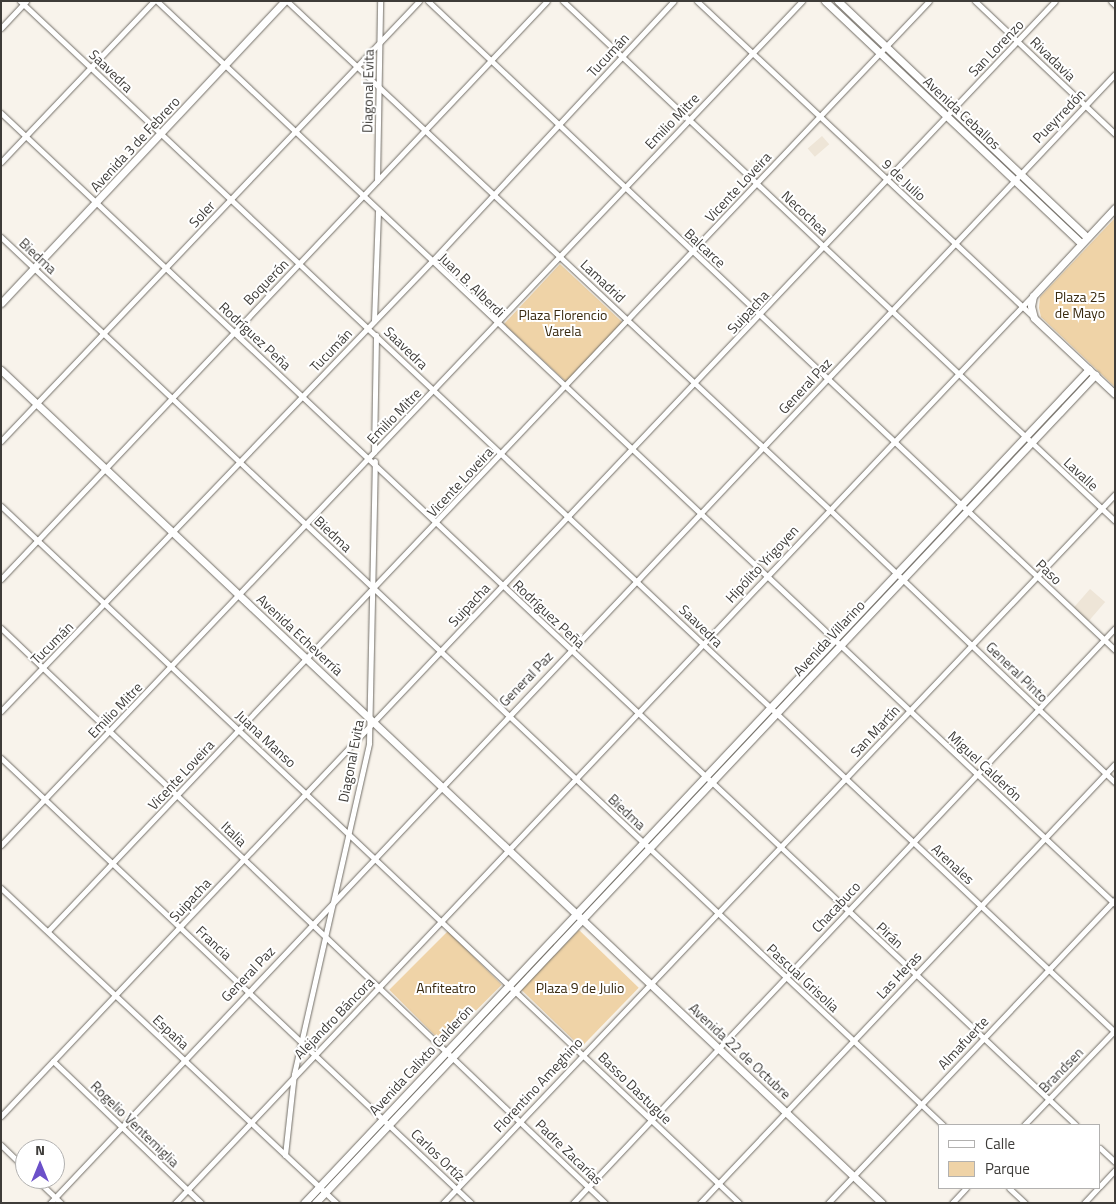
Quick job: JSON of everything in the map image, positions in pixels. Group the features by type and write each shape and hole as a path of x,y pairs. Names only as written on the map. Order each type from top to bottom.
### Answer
{"main road":[{"name":"Avenida 3 de Febrero","path":"1,303 286,1"},
{"name":"Avenida Ceballos","path":"825,1 1082,243"},
{"name":"Avenida Ceballos","path":"838,1 1087,237"},
{"name":"Hipólito Yrigoyen","path":"1032,296 1115,208"},
{"path":"1032,296 1034,318"},
{"name":"9 de Julio","path":"1034,318 1115,394"},
{"name":"Avenida Villarino","path":"579,916 836,642 896,572 1089,369"},
{"name":"Avenida Echeverría","path":"1,370 174,532 372,723 579,916"},
{"name":"Avenida Villarino","path":"836,642 903,578 1095,375"},
{"name":"Avenida 22 de Octubre","path":"579,916 882,1203"},
{"name":"Avenida Calixto Calderón","path":"304,1203 383,1118 449,1053 579,916"},
{"name":"Avenida Calixto Calderón","path":"315,1203 389,1124 449,1053"}],"street":[{"name":"Juan B. Alberdi","path":"156,1 432,261 496,324 836,642"},
{"path":"1,162 156,1"},
{"name":"Lamadrid","path":"286,1 358,65 903,578"},
{"name":"Diagonal Evita","path":"377,182 380,1"},
{"name":"Soler","path":"1,442 419,1"},
{"name":"Balcarce","path":"428,1 489,61 968,510"},
{"name":"Boquerón","path":"1,579 547,1"},
{"name":"Necochea","path":"563,1 1031,443"},
{"name":"Tucumán","path":"1,711 106,605 239,462 432,261 674,1"},
{"name":"9 de Julio","path":"698,1 885,180 1034,318"},
{"name":"Emilio Mitre","path":"1,845 172,667 559,255 802,1"},
{"name":"Vicente Loveira","path":"48,932 565,388 929,1"},
{"name":"Rivadavia","path":"975,1 1115,134"},
{"name":"San Lorenzo","path":"952,110 1056,1"},
{"path":"1111,1 1115,5"},
{"path":"1,28 23,2"},
{"name":"Saavedra","path":"23,2 772,710"},
{"name":"Pueyrredón","path":"1020,173 1115,74"},
{"name":"Suipacha","path":"1,1116 568,516 760,316 952,110"},
{"name":"Rodríguez Peña","path":"1,113 233,332 370,457 503,586 708,778"},
{"name":"General Paz","path":"50,1203 183,1059 828,379 1020,173"},
{"path":"374,321 378,210"},
{"name":"Biedma","path":"1,237 645,845"},
{"name":"Hipólito Yrigoyen","path":"509,850 1032,296"},
{"name":"Diagonal Evita","path":"285,1155 294,1074 372,723 376,335"},
{"name":"Lavalle","path":"1031,443 1115,521"},
{"name":"San Martín","path":"651,983 1115,494"},
{"name":"Juana Manso","path":"1,506 512,987"},
{"name":"Paso","path":"968,510 1115,650"},
{"name":"General Pinto","path":"903,578 1115,782"},
{"name":"Italia","path":"1,628 378,988 449,1053"},
{"name":"Chacabuco","path":"573,1203 1115,628"},
{"name":"Miguel Calderón","path":"836,642 1114,902"},
{"name":"Arenales","path":"772,710 1115,1031"},
{"name":"Francia","path":"1,758 317,1054 389,1124"},
{"name":"Las Heras","path":"700,1203 1115,764"},
{"name":"Pirán","path":"708,778 1075,1124"},
{"name":"Pascual Grisolia","path":"645,845 942,1124"},
{"name":"Alejandro Báncora","path":"175,1203 294,1074 317,1054 509,850"},
{"name":"España","path":"1,888 337,1203"},
{"name":"Almafuerte","path":"828,1203 1048,969 1114,902"},
{"name":"Florentino Ameghino","path":"443,1203 582,1052 651,983"},
{"name":"Basso Dastugue","path":"512,987 739,1203"},
{"name":"Brandsen","path":"1025,1124 1115,1031"},
{"name":"Padre Zacarías","path":"449,1053 605,1203"},
{"name":"Rogelio Ventemiglia","path":"54,1062 201,1203"},
{"name":"Carlos Ortíz","path":"389,1124 471,1203"},
{"path":"1,1145 15,1158"},
{"path":"1101,1149 1115,1162"},
{"path":"1101,1185 1115,1170"},
{"path":"46,1189 61,1203"},
{"path":"952,1203 965,1189"},
{"path":"1010,1189 1025,1203"},
{"path":"1084,1203 1097,1189"}],"shaded area":[{"path":"822,136 829,144 815,157 808,148"},
{"path":"1090,589 1105,602 1089,621 1074,608"}],"green space":[{"name":"Plaza 25 de Mayo","path":"1115,218 1115,387 1041,317 1039,308 1040,297"},
{"name":"Plaza Florencio Varela","path":"560,264 624,324 568,384 504,324"},
{"name":"Plaza 9 de Julio","path":"579,930 639,988 581,1047 521,990"},
{"name":"Anfiteatro","path":"448,931 502,985 443,1043 389,990"}]}
